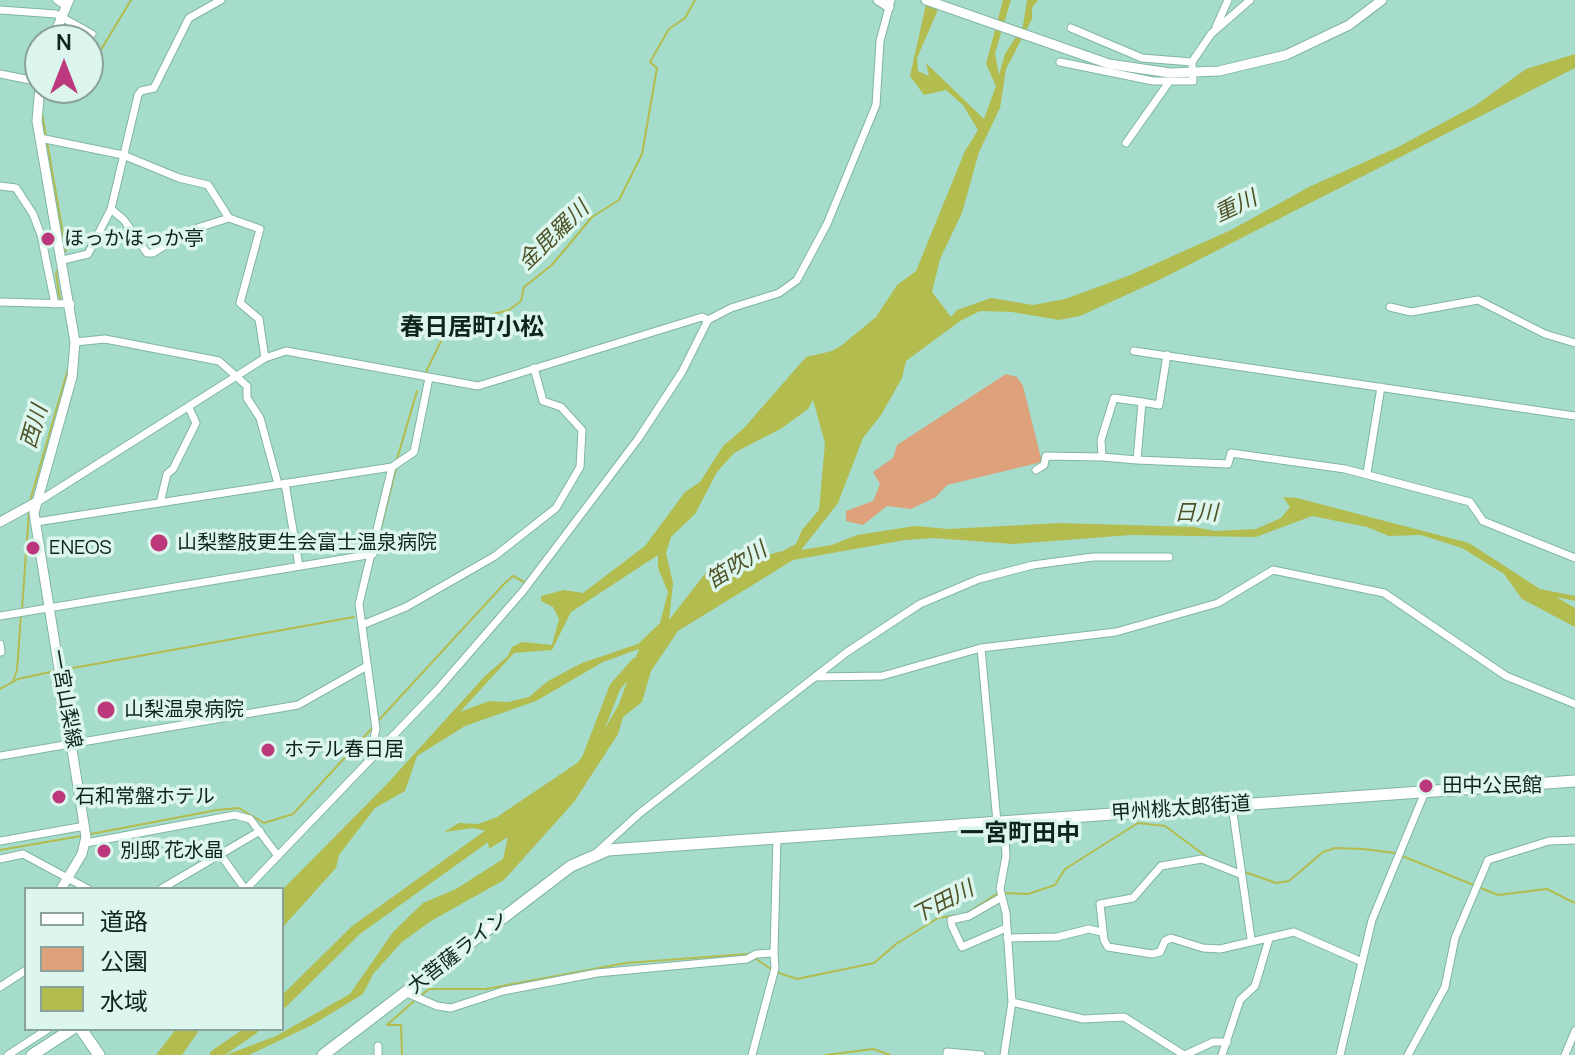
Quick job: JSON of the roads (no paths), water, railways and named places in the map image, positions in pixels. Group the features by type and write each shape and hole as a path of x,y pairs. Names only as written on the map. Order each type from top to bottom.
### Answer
{"highway":[{"name":"甲州桃太郎街道","path":"596,854 636,846 1575,781"},
{"name":"大菩薩ライン","path":"323,1055 410,994 571,866 596,854"},
{"path":"32,1055 79,1031 99,1055"}],"main road":[{"path":"878,0 890,4"},
{"path":"926,0 1109,64 1148,72 1257,64 1309,47 1349,25 1382,0"},
{"path":"57,24 64,2"},
{"name":"一宮山梨線","path":"38,104 75,342 72,377 31,506 73,743 85,834"},
{"path":"0,522 31,506"},
{"path":"62,887 85,834"}],"street":[{"path":"63,260 88,254 111,209 138,95 141,91 154,88 189,18 221,0"},
{"path":"1060,62 1169,82 1193,81 1193,68 1228,0"},
{"path":"1214,30 1250,0"},
{"path":"247,887 482,641 575,525 656,412 682,372 708,320 716,314 779,293 797,280 839,196 876,105 880,41 890,4"},
{"path":"0,10 60,16 74,24"},
{"path":"1071,28 1142,58 1193,68"},
{"path":"0,74 24,80"},
{"path":"1126,143 1169,82"},
{"path":"44,139 123,155 179,178 208,185 229,218"},
{"path":"0,186 16,188 33,214 41,235 55,304"},
{"path":"111,209 124,220 147,253 153,253 188,231 229,218 260,229 240,303 259,319 265,358"},
{"path":"1390,307 1411,312 1478,300 1545,334 1575,343"},
{"path":"0,302 71,304"},
{"path":"31,506 265,358 286,351 301,351 347,364 478,386 702,317 708,320"},
{"path":"75,342 105,339 207,357 239,377 260,418 281,483 299,566"},
{"path":"1134,351 1575,416"},
{"path":"1102,457 1101,440 1114,398 1159,405 1167,355"},
{"path":"362,625 406,607 495,556 556,508 580,467 582,430 561,407 543,401 534,368"},
{"path":"36,522 392,467 414,452 429,378"},
{"path":"1367,473 1381,387"},
{"path":"1137,460 1142,402"},
{"path":"160,503 167,474 173,469 196,423 189,408"},
{"path":"1036,470 1044,465 1046,456 1228,464 1231,453 1367,473 1470,502 1483,521 1575,558"},
{"path":"368,762 375,745 375,724 359,604 392,467"},
{"path":"0,616 373,554"},
{"path":"596,854 640,813 815,677 890,621 940,594 979,579 1060,561 1169,557"},
{"path":"815,677 882,676 981,648 1129,629 1200,610 1218,603 1266,572 1281,571 1384,593 1506,676 1575,704"},
{"path":"981,648 1006,856 1001,893 1012,1002 1004,1055"},
{"path":"0,756 298,705 367,666"},
{"path":"1340,1055 1360,961 1398,854 1425,792"},
{"path":"1232,806 1251,939"},
{"path":"0,858 4,852 0,843 22,845 235,815 250,819 278,856"},
{"path":"164,887 260,831"},
{"path":"752,1055 774,971 777,837"},
{"path":"1408,1055 1445,987 1455,938 1488,860 1549,841 1575,840"},
{"path":"0,858 22,845"},
{"path":"22,845 84,887"},
{"path":"220,854 244,887"},
{"path":"1240,870 1202,859 1161,866 1133,898 1100,904 1101,932 1108,947 1152,954 1160,952 1165,941 1171,938 1211,949 1294,932 1360,961"},
{"path":"1001,893 969,916 951,920 962,947 1006,928"},
{"path":"1007,938 1057,937 1089,929 1101,932"},
{"path":"1222,1055 1240,1000 1255,986 1269,939"},
{"path":"410,994 437,1006 451,1008 503,991 597,973 747,959 756,954 774,953"},
{"path":"2,984 24,971"},
{"path":"1012,1002 1083,1019 1124,1017 1185,1055 1213,1042 1227,1042"},
{"path":"8,1055 45,1031"},
{"path":"1565,1055 1575,1031"},
{"path":"947,1055 981,1055"}],"water":[{"path":"927,0 938,0 937,12 917,58 918,71 929,76 926,63 984,119 996,86 986,64 1003,0 1011,0 995,53 999,75 1005,54 1023,26 1027,0 1038,0 1032,8 1032,19 1006,69 1000,108 979,152 962,213 940,259 932,292 951,317 957,310 991,298 1033,305 1065,299 1128,276 1231,230 1309,187 1398,147 1476,105 1526,69 1575,54 1575,68 1159,280 1080,316 1059,320 1012,312 980,311 960,321 906,361 902,378 881,415 863,438 838,503 801,550 832,545 857,535 915,526 949,529 1059,523 1194,527 1215,531 1256,529 1281,518 1290,507 1283,497 1297,498 1469,543 1540,589 1575,596 1575,601 1556,597 1575,608 1575,627 1522,599 1504,574 1462,548 1421,535 1389,536 1367,527 1312,516 1256,537 1131,535 1013,544 934,538 905,540 793,560 678,631 651,671 642,702 623,717 618,734 574,802 504,880 431,921 402,942 373,974 363,994 312,1025 249,1055 226,1055 276,1036 350,994 393,932 423,903 456,889 503,859 508,837 489,849 486,831 473,828 444,832 459,823 478,824 497,817 577,763 603,732 619,704 639,649 603,662 536,701 465,726 417,756 405,791 375,808 339,855 336,868 284,926 284,888 386,785 485,676 508,656 512,647 522,642 552,645 559,619 553,607 541,601 541,596 564,590 583,593 645,546 685,492 700,482 723,446 744,428 806,357 832,351 842,345 876,317 897,285 916,271 965,151 978,130 963,105 946,90 924,95 910,76","holes":["813,400 825,443 819,510 802,530 796,544 759,557 741,555 708,570 669,620 673,583 666,553 671,537 695,514 717,472 734,453 782,428 808,409","658,555 658,568 668,592 660,623 638,644 582,663 548,681 529,697 508,702 489,701 460,712 514,653 552,650 571,612"]},
{"path":"174,1031 199,1031 182,1055 156,1055"}],"waterway":[{"name":"西川","path":"104,45 131,0"},
{"name":"金毘羅川","path":"426,372 440,343 455,324 509,310 521,301 524,287 552,265 592,217 619,200 642,154 657,68 650,62 669,29 685,18 695,0"},
{"name":"西川","path":"42,113 66,251"},
{"name":"西川","path":"59,267 56,274 60,300"},
{"name":"西川","path":"30,501 68,369"},
{"name":"金毘羅川","path":"397,459 417,391"},
{"name":"金毘羅川","path":"372,564 396,469"},
{"name":"西川","path":"22,609 29,511"},
{"path":"378,721 504,584 513,576 524,582"},
{"name":"西川","path":"13,681 17,670 21,615"},
{"name":"金毘羅川","path":"62,670 354,617"},
{"name":"笛吹川","path":"588,757 615,687 636,663"},
{"name":"金毘羅川","path":"0,689 18,679 55,671"},
{"path":"91,834 217,810 239,808 264,823 293,814 374,726"},
{"name":"下田川","path":"1004,893 1028,894 1055,885 1065,869 1138,823 1165,826 1207,857"},
{"name":"笛吹川","path":"284,1001 356,930 497,829"},
{"path":"0,850 81,836"},
{"name":"下田川","path":"1242,871 1276,883 1289,881 1323,852 1335,848 1363,849 1395,853 1498,895 1547,889 1575,903"},
{"name":"下田川","path":"1224,864 1236,869"},
{"name":"下田川","path":"967,913 998,893"},
{"name":"下田川","path":"776,972 797,979 874,963 896,944 938,918 957,915"},
{"name":"下田川","path":"419,997 429,989 486,989 626,963 747,954"},
{"name":"下田川","path":"756,959 771,969"},
{"name":"下田川","path":"402,1055 401,1025 387,1025 414,1001"},
{"name":"笛吹川","path":"215,1055 250,1031"},
{"path":"826,1055 873,1049 890,1055"}],"place":[{"name":"ほっかほっか亭","path":"48,239"},
{"name":"山梨整肢更生会富士温泉病院","path":"159,543"},
{"name":"ENEOS","path":"33,548"},
{"name":"山梨温泉病院","path":"106,710"},
{"name":"ホテル春日居","path":"268,750"},
{"name":"田中公民館","path":"1426,786"},
{"name":"石和常盤ホテル","path":"59,797"},
{"name":"別邸 花水晶","path":"104,851"}],"district":[{"name":"春日居町小松","path":"472,328"},
{"name":"一宮町田中","path":"1020,834"}],"water label":[{"name":"重川","path":"1236,207"},
{"name":"日川","path":"1196,514"}]}
